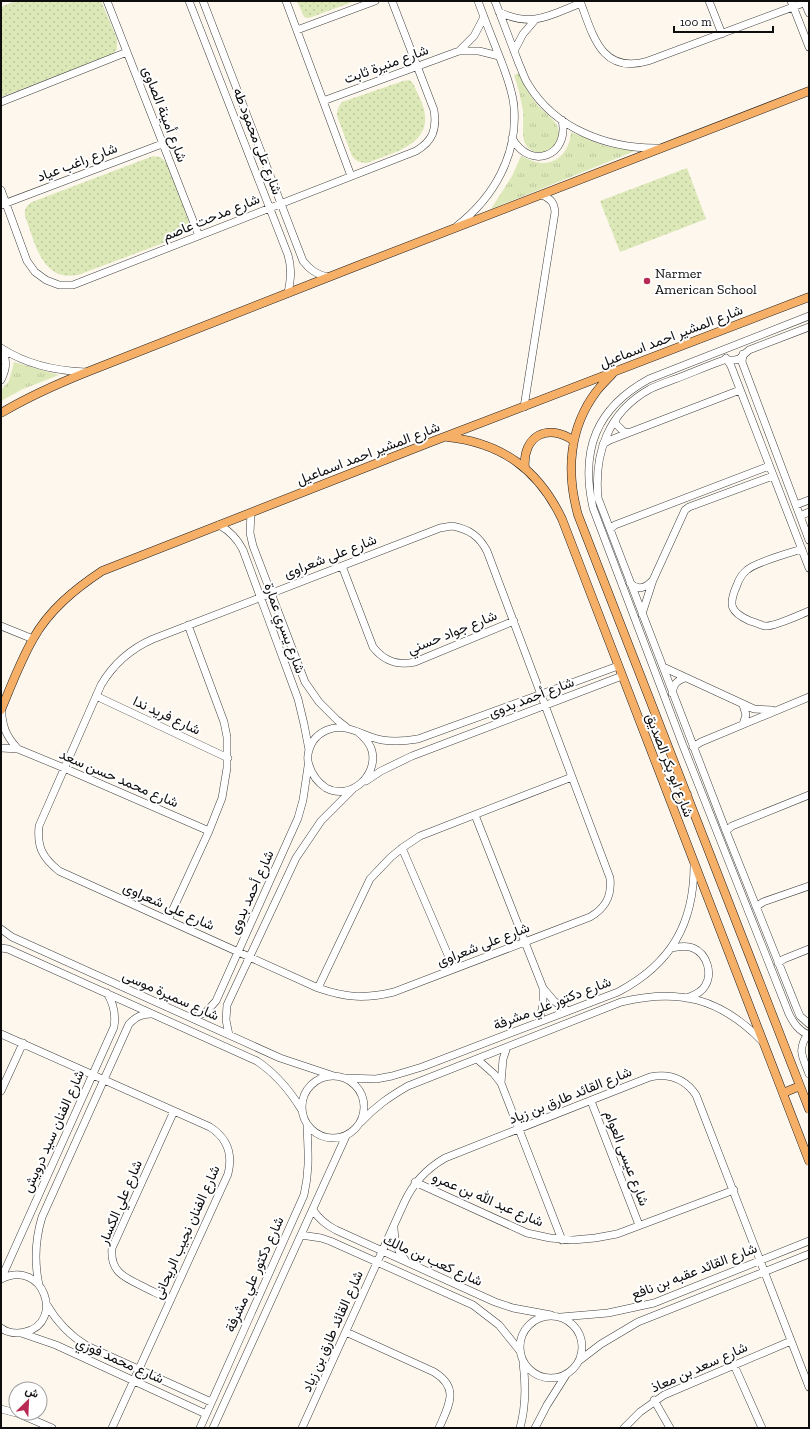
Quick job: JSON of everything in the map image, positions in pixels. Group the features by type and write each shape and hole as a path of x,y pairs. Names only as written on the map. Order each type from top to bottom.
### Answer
{"main road":[{"path":"1,413 21,401 86,372 453,228 809,91"},
{"name":"شارع المشير احمد اسماعيل","path":"1,709 33,639 58,606 70,594 102,571 446,436 809,298"},
{"name":"شارع ابو بكر الصديق","path":"614,372 596,392 589,404 583,415 574,441 571,459 573,497 578,515 809,1109"},
{"path":"525,468 524,457 534,438 544,433 555,432 565,434 574,441"},
{"name":"شارع ابو بكر الصديق","path":"446,436 463,438 480,443 496,449 511,458 525,468 547,491 555,505 562,519 809,1161"},
{"path":"670,800 687,794"},
{"path":"783,1093 800,1086"}],"street":[{"name":"شارع أمينة الصاوى","path":"107,1 199,236"},
{"name":"شارع على محمود طه","path":"189,1 291,264 291,278 288,293"},
{"name":"شارع على محمود طه","path":"203,1 303,261 316,274 328,277"},
{"path":"286,1 351,176"},
{"path":"296,30 375,1"},
{"name":"شارع مدحت عاصم","path":"1,190 3,204 27,261 35,272 46,280 59,285 72,285 86,281 416,151 430,139 434,130 434,110 392,1"},
{"path":"453,228 481,204 493,190 509,156 515,122 511,89 478,1"},
{"path":"495,1 527,82 536,96 562,120 594,138 612,143 630,147 666,147"},
{"path":"709,1 722,34"},
{"path":"500,12 517,19 535,20 581,2 596,44 606,55 620,62 630,64 640,64 722,34 793,4 806,2 809,13"},
{"path":"793,4 809,47"},
{"name":"شارع منيرة ثابت","path":"459,51 474,36 484,17"},
{"path":"514,51 523,34 535,20"},
{"name":"شارع منيرة ثابت","path":"323,101 459,51 479,51 499,56"},
{"path":"1,102 127,52"},
{"path":"512,138 517,147 524,153 533,156 542,156 551,153 558,147 562,139 564,129 562,120"},
{"name":"شارع راغب عياد","path":"3,204 162,144"},
{"path":"524,407 555,212 554,204 550,198 542,195"},
{"path":"809,316 649,379 635,386 613,406 604,418 597,432 588,460 589,490 593,508 682,743 788,1014 799,1029 808,1035 802,1043 801,1054 809,1074"},
{"path":"809,327 749,350 735,360 724,360 651,389 637,397 616,420 603,445 598,462 597,480 598,498 693,747 800,1016 809,1024"},
{"path":"739,344 743,349 742,362 809,540"},
{"path":"2,348 22,360 43,367 64,371 86,372"},
{"path":"1,380 6,370 6,359 2,348"},
{"path":"723,350 722,354 728,360 809,568"},
{"path":"603,445 610,440 740,390"},
{"path":"616,420 616,424 628,433"},
{"path":"755,428 765,424"},
{"path":"610,529 615,525 769,466"},
{"path":"642,614 653,580 685,510 689,507 773,476"},
{"path":"796,505 809,500"},
{"path":"800,516 809,512"},
{"name":"شارع يسري عمارة","path":"252,513 250,526 251,540 305,682 319,702 346,727"},
{"name":"شارع يسري عمارة","path":"219,525 231,532 240,543 298,699 309,750"},
{"name":"شارع على شعراوى","path":"452,526 463,528 473,533 482,541 610,878 611,888 609,897 602,909 590,917 394,992 376,996 350,996 337,994 318,988 59,871 48,863 41,852 38,839 39,826 96,696 107,673 125,655 142,643 342,566 440,528 452,526"},
{"path":"802,549 749,568 740,578 731,602 732,607 740,616 765,626 772,625 809,611"},
{"name":"شارع جواد حسني","path":"342,566 373,647 378,654 391,662 399,664 415,662 514,622"},
{"path":"630,583 635,587 642,588 649,585 653,580"},
{"path":"623,586 630,583"},
{"path":"168,920 209,831 222,798 228,758 222,715 188,625"},
{"path":"1,626 33,639"},
{"name":"شارع أحمد بدوى","path":"358,732 381,740 406,741 418,739 618,666"},
{"path":"663,667 754,709 765,711 777,710"},
{"name":"شارع أحمد بدوى","path":"362,783 381,771 412,756 622,676"},
{"path":"673,692 674,685 685,678"},
{"path":"664,695 673,692"},
{"name":"شارع فريد ندا","path":"96,696 228,758"},
{"path":"693,747 700,742 809,697"},
{"path":"743,724 746,715 744,705"},
{"name":"شارع محمد حسن سعد","path":"1,709 5,732 18,749"},
{"path":"334,727 346,727 358,732 366,740 372,750 373,762 369,774 362,783 352,789 340,791 328,789 318,783 311,773 308,762 309,750 314,739 323,731 334,727"},
{"path":"682,743 691,740"},
{"name":"شارع محمد حسن سعد","path":"1,748 18,749 209,831"},
{"name":"شارع أحمد بدوى","path":"192,1018 206,1012 212,1007 238,952 298,818 306,781 308,762"},
{"path":"318,988 370,879 402,848 420,836 572,776"},
{"name":"شارع أحمد بدوى","path":"229,1035 226,1020 227,1006 296,858 321,821 352,789"},
{"path":"726,831 732,826 809,795"},
{"path":"795,801 809,801"},
{"path":"475,815 544,988 554,1001 568,1012"},
{"path":"402,848 454,969"},
{"name":"شارع دكتور علي مشرفة","path":"345,1078 376,1079 422,1067 568,1012 634,984 648,974 660,962 680,933 692,900 694,865"},
{"path":"756,907 763,902 809,886"},
{"name":"شارع سميرة موسى","path":"1,929 12,937 280,1058 334,1076"},
{"path":"671,948 683,946 694,948 702,955 708,965 709,976 705,986 697,994 687,998"},
{"name":"شارع سميرة موسى","path":"1,948 8,949 257,1061 282,1082 301,1108"},
{"path":"778,963 809,949"},
{"path":"539,1022 544,988"},
{"name":"شارع الفنان سيد درويش","path":"1,1279 114,1027 115,1018 113,1005 106,993"},
{"name":"شارع دكتور علي مشرفة","path":"361,1122 372,1109 408,1086 621,1002 642,997 665,995 687,998 709,1004 729,1013 748,1026 764,1042"},
{"name":"شارع الفنان سيد درويش","path":"47,1304 45,1294 39,1284 35,1257 38,1230 42,1217 129,1024 135,1018 144,1014 153,1014"},
{"path":"520,1030 524,1040"},
{"name":"شارع الفنان نجيب الريحانى","path":"1,1034 174,1110 216,1131 226,1143 230,1158 228,1174 112,1428"},
{"path":"1,1091 23,1043"},
{"path":"501,1083 503,1059 506,1047"},
{"path":"477,1059 490,1070 501,1083 562,1240"},
{"name":"شارع القائد طارق بن زياد","path":"302,1428 409,1192 416,1182 429,1169 445,1158 650,1077 659,1075 672,1076 685,1082 696,1095 809,1387"},
{"path":"334,1076 345,1078 354,1084 364,1101 364,1112 361,1122 355,1130 346,1136 335,1139 324,1138 314,1133 307,1126 301,1108 302,1098 314,1081 324,1077 334,1076"},
{"name":"شارع عيسى العوام","path":"591,1101 638,1225"},
{"name":"شارع علي الكسار","path":"170,1300 126,1279 116,1269 111,1255 112,1248 174,1110"},
{"name":"شارع دكتور علي مشرفة","path":"200,1428 304,1195 308,1178 309,1161 307,1126"},
{"name":"شارع دكتور علي مشرفة","path":"213,1428 346,1136"},
{"name":"شارع عبد الله بن عمرو","path":"416,1182 527,1233 562,1240 584,1240 606,1236 734,1190"},
{"name":"شارع كعب بن مالك","path":"313,1210 327,1225 336,1230 495,1302 513,1308 551,1315"},
{"path":"394,1226 396,1243 400,1253 407,1262"},
{"name":"شارع كعب بن مالك","path":"301,1235 330,1241 473,1305 499,1325 520,1351"},
{"name":"شارع القائد عقبه بن نافع","path":"561,1317 608,1313 654,1303 809,1241"},
{"name":"شارع القائد عقبه بن نافع","path":"580,1360 601,1344 638,1322 809,1254"},
{"path":"1,1279 8,1276 21,1275 33,1279 39,1284"},
{"path":"21,1333 34,1328 39,1324 46,1312 47,1304"},
{"name":"شارع محمد فوزي","path":"47,1304 60,1324 77,1340 87,1346 212,1402"},
{"path":"520,1428 525,1397 520,1351 520,1340 524,1330 531,1322 540,1317 551,1315 561,1317 570,1322 578,1330 582,1339 583,1350 580,1360 574,1369 566,1375 557,1378 546,1378 532,1372 522,1361"},
{"name":"شارع محمد فوزي","path":"2,1330 13,1333 21,1333 56,1345 206,1414"},
{"path":"346,1332 443,1377 449,1386 451,1398 448,1409 439,1428"},
{"name":"شارع سعد بن معاذ","path":"624,1428 654,1400 674,1390 792,1341"},
{"path":"734,1365 762,1428"},
{"path":"535,1428 546,1405 566,1375"},
{"path":"654,1400 670,1428"},
{"path":"35,1421 52,1428"}],"green space":[{"path":"15,1 101,1 117,39 117,49 113,54 1,97 1,7"},
{"path":"297,1 355,1 309,18 304,17"},
{"path":"519,73 531,96 558,127 559,137 555,146 542,154 531,150 524,142 523,111 514,75"},
{"path":"409,80 413,83 422,103 425,115 425,126 421,134 414,141 396,152 367,163 360,162 352,156 337,116 338,109 342,102"},
{"path":"571,132 605,146 635,151 491,209 512,176 521,156 541,163 554,161 560,157 568,146"},
{"path":"153,156 160,157 168,164 189,222 187,231 182,236 78,275 66,276 56,272 48,266 41,258 36,248 25,216 27,206 32,202"},
{"path":"687,168 706,219 620,252 600,201"},
{"path":"14,362 59,375 23,389 1,401 1,390 9,381"}],"place":[{"name":"Narmer American School","path":"647,281"}]}
